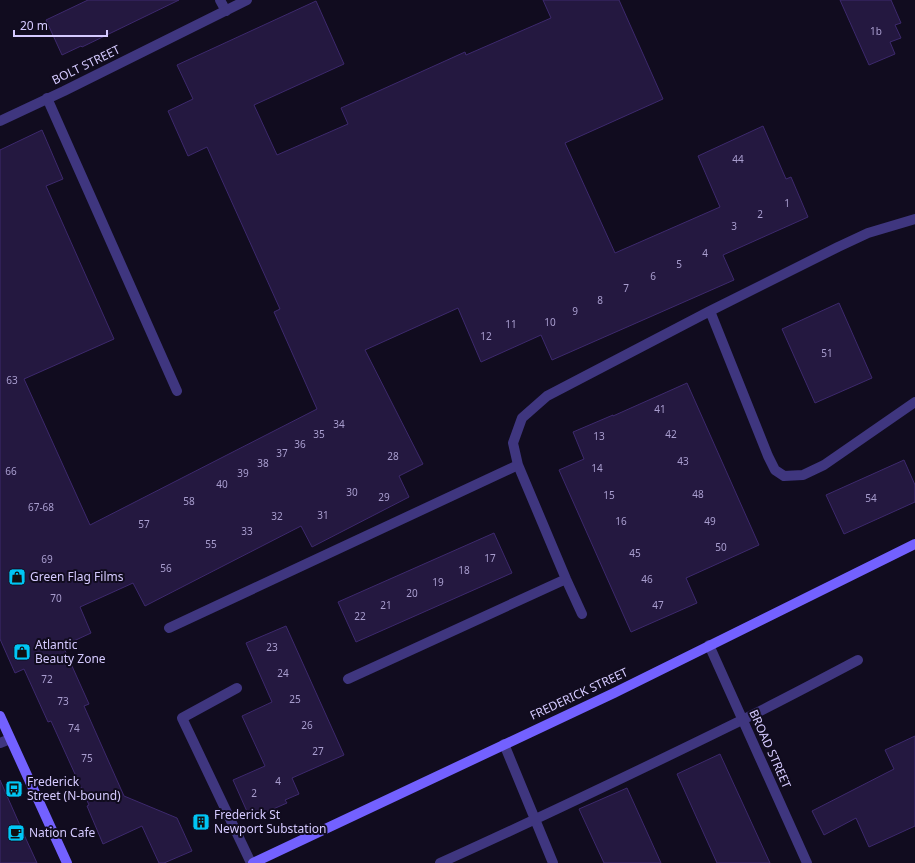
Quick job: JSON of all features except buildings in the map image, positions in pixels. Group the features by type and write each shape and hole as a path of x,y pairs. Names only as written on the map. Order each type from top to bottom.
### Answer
{"street":[{"path":"220,0 226,11"},
{"name":"BOLT STREET","path":"0,121 247,0"},
{"path":"48,98 177,391"},
{"path":"582,614 518,465 513,443 522,418 547,396 710,311 868,233 915,219"},
{"path":"710,311 768,456 775,470 784,476 803,475 824,465 915,402"},
{"path":"169,628 518,465"},
{"name":"FREDERICK STREET","path":"252,863 614,693 915,544"},
{"path":"348,679 566,579"},
{"name":"BROAD STREET","path":"709,645 807,863"},
{"path":"440,863 536,820 743,720 858,660"},
{"path":"237,688 182,718 252,863"},
{"path":"0,716 67,863"},
{"path":"0,743 10,739"},
{"path":"504,744 553,863"}],"place":[{"name":"Green Flag Films","path":"17,577"},
{"name":"Atlantic Beauty Zone","path":"22,652"},
{"name":"Frederick Street (N-bound)","path":"14,789"},
{"name":"Frederick St Newport Substation","path":"201,822"},
{"name":"Nation Cafe","path":"16,833"}]}
